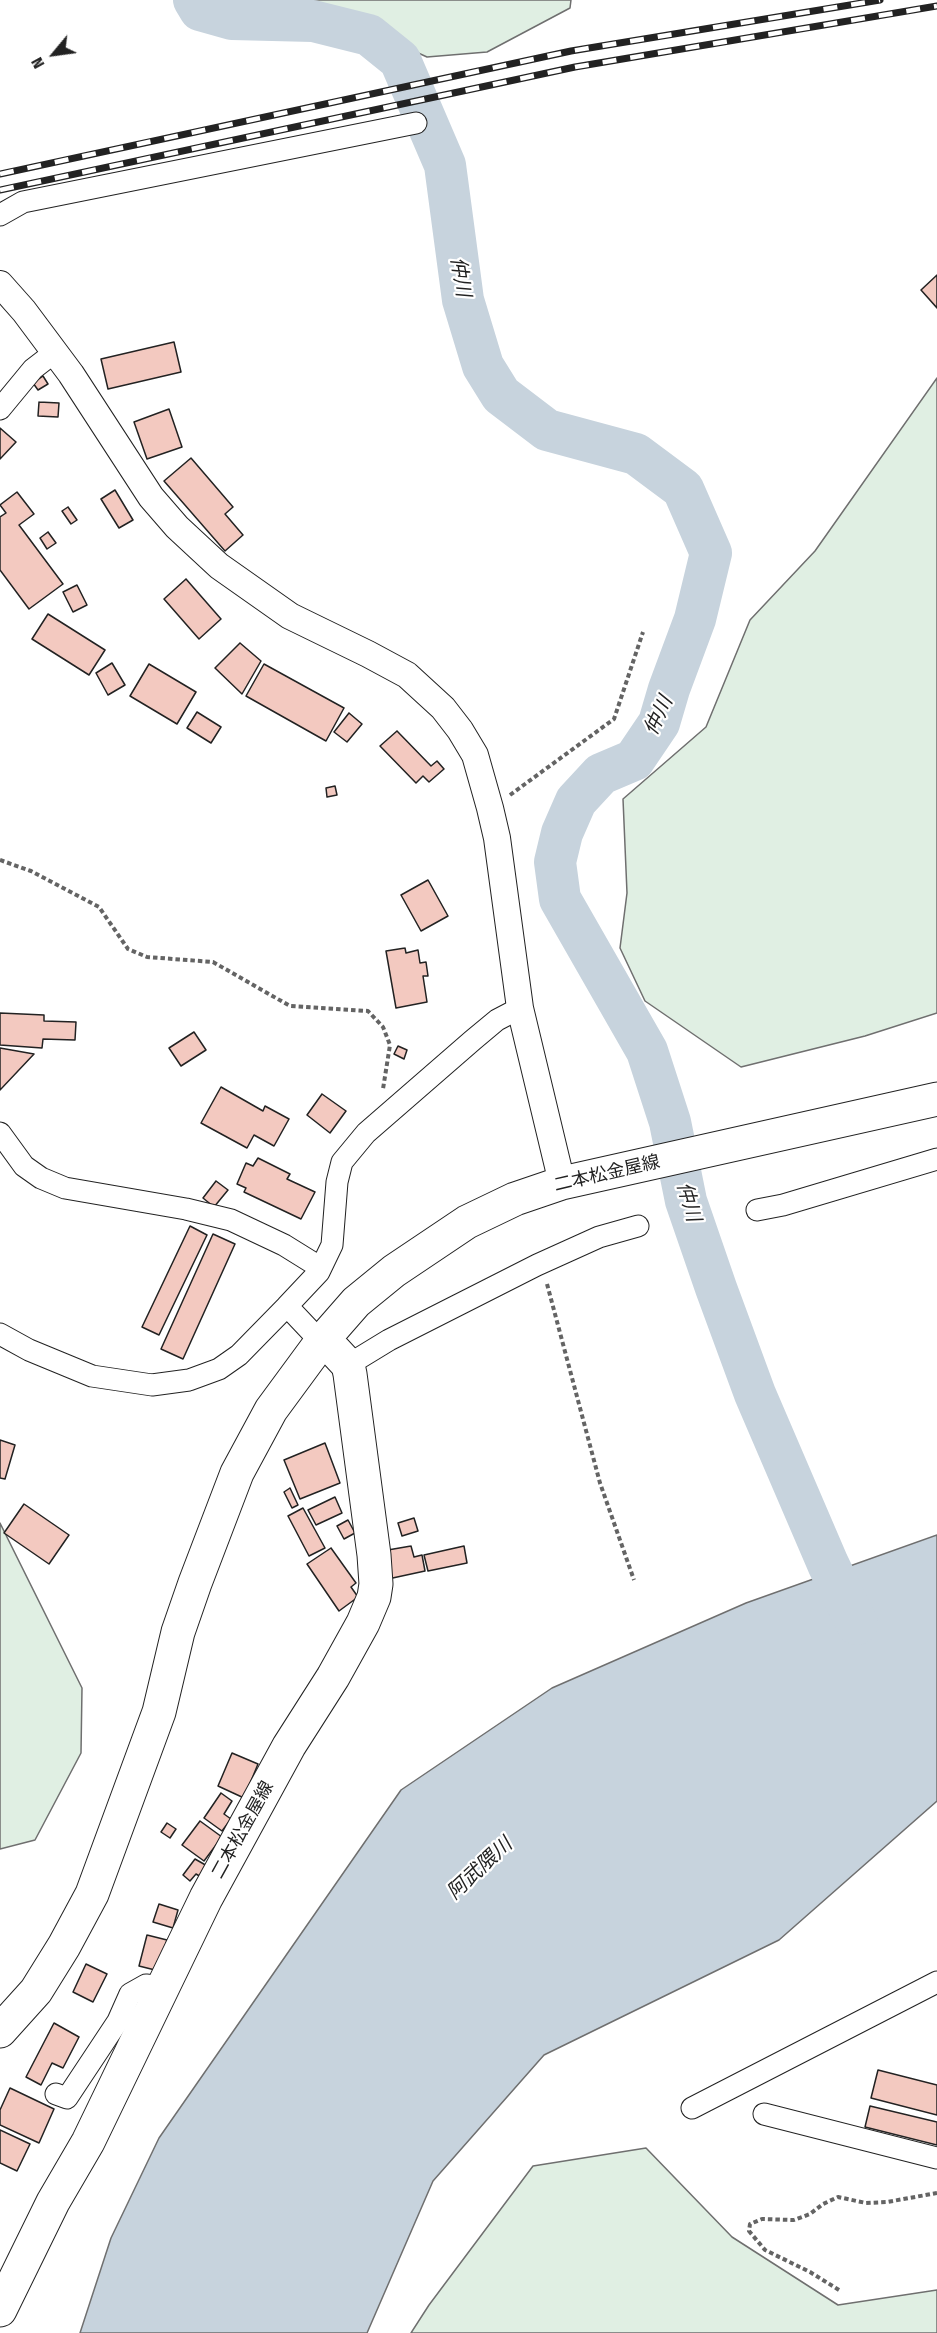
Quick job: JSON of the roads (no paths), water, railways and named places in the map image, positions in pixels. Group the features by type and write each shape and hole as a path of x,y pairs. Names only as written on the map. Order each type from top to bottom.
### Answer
{"main road":[{"name":"二本松金屋線","path":"0,2031 36,1991 92,1894 159,1712 178,1632 225,1501 262,1425 321,1342 356,1302 394,1271 467,1222 515,1199 562,1183 937,1099"},
{"path":"321,1342 335,1351 348,1365"},
{"name":"二本松金屋線","path":"0,2310 53,2202 88,2142 217,1878 289,1746 333,1677 363,1623 374,1597 376,1584 374,1555 348,1365"}],"street":[{"path":"0,215 23,202 416,123"},
{"path":"0,284 55,352 151,497 177,527 219,566 290,616 407,675 443,708 460,730 475,755 497,838 520,1008 562,1183"},
{"path":"0,409 33,369 55,352"},
{"path":"0,1334 29,1350 92,1376 152,1385 189,1380 219,1369 239,1355 321,1268 332,1245 337,1182 342,1162 366,1133 488,1028 520,1008"},
{"path":"0,1133 24,1166 41,1178 65,1188 186,1209 231,1220 284,1245 321,1268"},
{"path":"757,1210 783,1205 937,1159"},
{"path":"348,1365 389,1340 537,1265 599,1238 638,1226"},
{"path":"287,1306 321,1342"},
{"path":"692,2108 937,1982"},
{"path":"56,2094 67,2098 118,2021 130,1994 146,1985 162,1987"},
{"path":"764,2114 937,2158"}],"water":[{"name":"阿武隈川","path":"937,1535 937,1801 779,1940 544,2055 433,2181 367,2333 80,2333 111,2238 159,2138 401,1790 552,1688 746,1603"}],"waterway":[{"name":"仲川","path":"194,0 200,10 232,19 313,21 369,35 400,60 445,165 463,300 483,366 501,395 547,430 636,454 683,489 711,553 695,619 659,723 634,760 601,774 576,801 562,833 555,862 560,899 647,1051 670,1122 686,1201 716,1288 755,1394 828,1564 857,1624"}],"railway":[{"path":"0,174 571,51 880,0"},
{"path":"0,190 575,67 937,6"}]}
